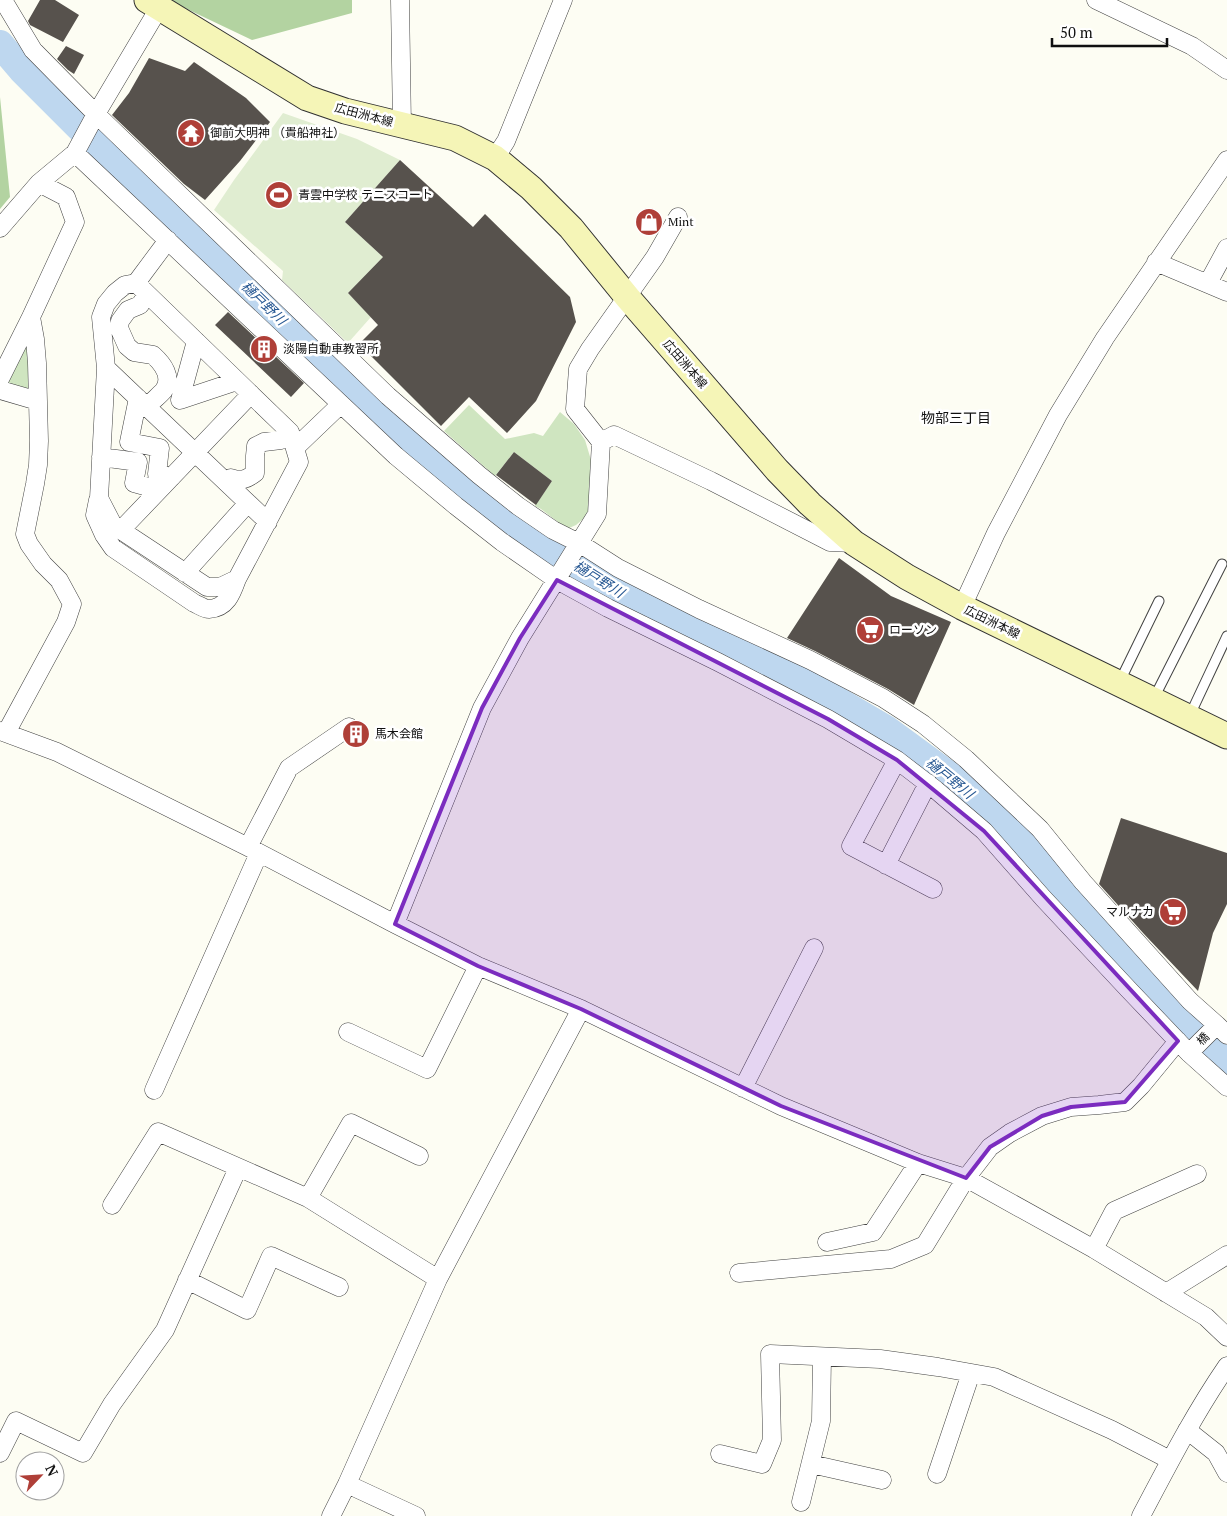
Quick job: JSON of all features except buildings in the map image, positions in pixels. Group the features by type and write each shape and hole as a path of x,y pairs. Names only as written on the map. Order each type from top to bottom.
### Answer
{"main road":[{"name":"広田洲本線","path":"153,4 307,98 345,111 455,138 495,158 531,188 571,228 628,298 777,470 810,504 854,543 907,577 962,607 1227,736"}],"street":[{"path":"3,0 33,50 96,114 388,396 479,475 518,506 553,530 579,543 618,568 659,590 810,660 883,698 923,724 966,758 1040,829 1082,882 1190,1002 1222,1030"},
{"path":"400,0 402,125"},
{"path":"495,158 506,141 563,0"},
{"path":"1096,0 1192,46 1227,70"},
{"path":"0,228 39,183 75,153 153,4"},
{"path":"75,153 396,456 439,493 502,542 557,580 608,608 828,719 897,760 928,784 984,831 1042,898 1183,1047 1227,1087"},
{"path":"962,607 996,532 1058,415 1105,338 1156,262 1225,167"},
{"path":"0,379 75,222 66,197 39,183"},
{"path":"395,924 482,708 520,638 597,514 601,442 575,409 578,369 655,257 678,217"},
{"path":"168,240 142,288 140,305 128,310 120,321 118,328 127,346 134,352 154,355 166,369 168,379 164,390 142,402 129,442 160,448 157,474 172,477"},
{"path":"1208,283 1227,248"},
{"path":"1156,262 1227,292"},
{"path":"125,285 142,288 251,394 293,440 299,462 237,579 231,597 219,606 208,609 194,603 113,548 104,535 95,515 99,495 106,368 101,317 106,304 125,285"},
{"path":"31,317 35,339 38,401 38,465 25,534 28,544 59,580 72,604 66,622 3,732 57,752 254,850 478,966 581,1008 780,1106 918,1163 966,1178 1094,1249 1206,1317 1227,1337"},
{"path":"196,341 180,400 238,381"},
{"path":"106,368 268,522"},
{"path":"0,390 38,401"},
{"path":"121,530 251,394"},
{"path":"226,482 231,478 239,481 247,479 255,473 256,446 264,442 293,440 342,404"},
{"path":"601,442 614,435 711,480 830,542 854,543"},
{"path":"101,457 138,462 134,483 159,490"},
{"path":"99,495 113,525 206,587 220,587 237,579"},
{"path":"185,573 248,503"},
{"path":"154,1090 289,768 349,727"},
{"path":"897,760 851,846 933,889"},
{"path":"886,865 928,784"},
{"path":"743,1088 814,948"},
{"path":"348,1032 427,1069 478,966"},
{"path":"331,1516 348,1484 438,1279 581,1008"},
{"name":"橋","path":"739,1273 890,1258 925,1245 966,1178 990,1147 1010,1133 1042,1116 1071,1107 1125,1102 1183,1047 1222,1030"},
{"path":"308,1198 351,1123 419,1156"},
{"path":"112,1205 158,1132 308,1198 438,1279"},
{"path":"827,1242 873,1232 918,1163"},
{"path":"0,1453 16,1421 83,1453 112,1404 164,1330 238,1168"},
{"path":"1094,1249 1114,1211 1197,1174"},
{"path":"1166,1294 1227,1255"},
{"path":"187,1280 247,1310 271,1256 339,1287"},
{"path":"720,1454 762,1464 772,1440 770,1354 880,1359 994,1377 1112,1430 1170,1460"},
{"path":"802,1502 821,1421 822,1356"},
{"path":"1141,1516 1207,1395 1227,1366"},
{"path":"937,1474 971,1373"},
{"path":"1187,1430 1216,1453 1227,1472"},
{"path":"811,1464 882,1480"},
{"path":"348,1484 416,1516"}],"lane":[{"path":"1153,700 1222,564"},
{"path":"1119,683 1159,601"},
{"path":"1189,717 1227,636"}],"highlighted area":[{"path":"557,580 828,719 897,760 984,831 1178,1041 1125,1102 1071,1107 1042,1116 990,1147 966,1178 781,1106 581,1009 478,966 395,924 482,708 520,638"}],"green space":[{"path":"168,0 352,0 352,13 252,40"},
{"path":"0,97 10,197 0,209"},
{"path":"283,113 357,139 400,160 345,222 383,257 348,293 371,317 348,343 282,280 283,271 214,210"},
{"path":"29,333 30,393 3,385"},
{"path":"469,405 505,439 534,433 543,436 560,412 574,424 585,440 591,460 588,515 576,525 567,529 535,506 552,481 514,452 495,476 444,431"}],"waterway":[{"name":"樋戸野川","path":"0,44 22,70 88,136 204,247 347,383 465,488 596,580 658,614 794,675 886,729 953,778 1014,831 1152,991 1227,1065"}],"place":[{"name":"御前大明神 （貴船神社）","path":"191,133"},
{"name":"青雲中学校 テニスコート","path":"279,195"},
{"name":"Mint","path":"649,222"},
{"name":"淡陽自動車教習所","path":"264,349"},
{"name":"ローソン","path":"870,630"},
{"name":"馬木会館","path":"356,734"},
{"name":"マルナカ","path":"1173,912"}],"district":[{"name":"物部三丁目","path":"956,418"}]}
